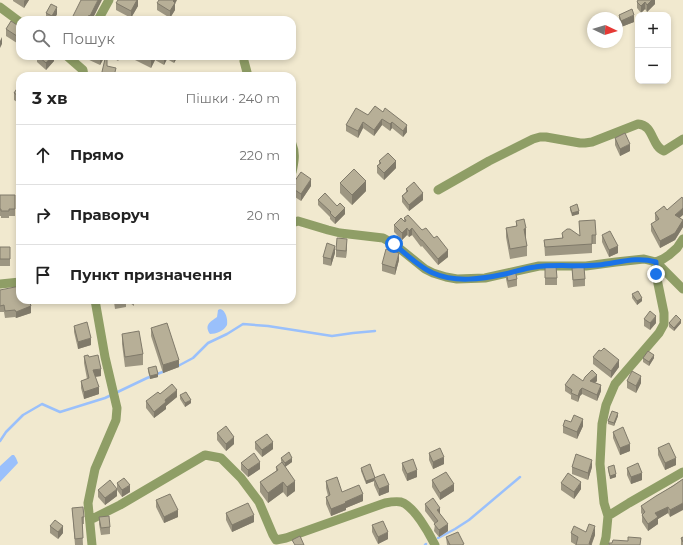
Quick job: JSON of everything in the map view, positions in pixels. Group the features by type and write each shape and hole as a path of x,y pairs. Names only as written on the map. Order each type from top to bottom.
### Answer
{"street":[{"path":"100,16 109,0"},
{"path":"0,7 16,19"},
{"path":"78,60 83,72"},
{"path":"244,61 247,72"},
{"path":"438,190 489,161 540,137 586,143 638,124 643,124 647,127 660,150 664,151 683,139"},
{"path":"296,222 328,230 384,238 429,271 457,279 485,278 539,266 586,266 644,259 656,262 683,289"},
{"path":"656,262 663,259 677,248 683,238"},
{"path":"604,545 608,516 604,503 600,464 602,424 606,405 615,384 664,324 664,313 656,274 656,262"},
{"path":"0,284 16,282"},
{"path":"92,545 88,503 95,469 116,420 117,408 105,357 96,304"},
{"path":"90,520 120,505 205,455 221,458 241,478 259,502 276,540 286,538 385,503 395,501 401,502 409,507 418,517 435,545"},
{"path":"608,516 683,472"}],"water":[{"path":"220,309 225,313 227,325 220,332 210,334 208,331 208,326 210,322 217,317 218,310"},
{"path":"12,455 14,455 18,463 0,482 0,466"}],"building":[{"path":"81,0 98,0 90,16 73,16"},
{"path":"118,0 137,0 131,11 116,3"},
{"path":"159,0 174,0 173,1 175,3 170,11 157,3"},
{"path":"638,0 652,0 647,5 645,2 641,6 637,2"},
{"path":"51,4 57,7 52,16 46,13"},
{"path":"632,9 634,15 623,20 623,13"},
{"path":"11,21 16,24 16,35 6,29"},
{"path":"105,60 107,60 107,66 116,68 115,72 102,72"},
{"path":"375,106 383,112 385,108 407,125 403,131 392,122 390,124 382,119 374,130 363,122 358,131 346,125 356,108 368,115"},
{"path":"625,133 630,144 620,149 615,138"},
{"path":"388,153 396,161 384,173 377,166 381,163 379,161"},
{"path":"354,169 366,181 352,195 340,183"},
{"path":"301,172 311,179 301,194 296,191 296,179"},
{"path":"414,182 423,193 409,205 402,196 408,191 406,189"},
{"path":"325,193 337,206 340,203 345,208 335,218 330,213 331,212 318,200"},
{"path":"0,195 15,195 15,209 1,211"},
{"path":"682,197 683,208 675,215 683,220 675,233 660,241 651,224 659,219 655,213 664,206 667,210"},
{"path":"577,204 579,211 572,213 570,207"},
{"path":"408,215 422,230 426,228 434,238 437,236 448,250 438,259 412,228 409,231 407,228 402,233 394,225 401,218 405,222 406,220 404,218"},
{"path":"524,219 527,246 510,249 506,228 517,226 516,221"},
{"path":"595,220 596,235 592,235 592,244 545,247 544,240 563,238 562,233 567,229 570,229 580,236 579,221"},
{"path":"610,231 618,246 609,250 602,235"},
{"path":"337,238 347,239 346,251 336,250"},
{"path":"327,243 335,246 331,259 323,257"},
{"path":"0,247 10,247 10,259 0,259"},
{"path":"386,249 399,253 395,268 382,264"},
{"path":"545,266 556,266 557,278 545,278"},
{"path":"584,267 585,279 573,280 572,268"},
{"path":"515,270 517,279 508,281 506,272"},
{"path":"16,287 16,304 30,304 31,306 16,312 15,310 5,311 4,305 0,306 0,290"},
{"path":"638,291 642,298 637,301 632,294"},
{"path":"650,311 656,316 650,323 644,319"},
{"path":"676,315 681,320 674,328 669,323"},
{"path":"87,322 91,338 78,342 74,326"},
{"path":"167,323 179,360 163,365 151,328"},
{"path":"139,331 143,354 125,357 122,334"},
{"path":"604,348 619,360 611,371 593,357 599,350 601,351"},
{"path":"648,351 654,355 649,362 643,358"},
{"path":"88,355 89,357 98,355 101,369 93,370 99,387 84,392 81,381 89,378 84,356"},
{"path":"156,366 158,374 150,376 148,368"},
{"path":"592,370 597,375 590,381 601,385 597,395 582,388 578,396 571,393 572,390 565,385 573,374 583,381"},
{"path":"632,371 641,376 636,386 627,381"},
{"path":"172,384 177,390 154,412 146,401 158,392 160,394"},
{"path":"186,392 191,400 185,403 180,395"},
{"path":"612,411 618,413 614,423 608,421"},
{"path":"574,415 583,419 577,432 563,426 565,420 571,422"},
{"path":"226,426 234,437 226,444 217,433"},
{"path":"623,427 630,444 620,448 613,432"},
{"path":"267,434 273,442 262,450 255,442"},
{"path":"669,443 676,458 665,463 658,448"},
{"path":"440,448 444,457 433,462 429,453"},
{"path":"289,452 292,458 285,463 281,458"},
{"path":"254,453 260,462 248,470 241,463"},
{"path":"576,454 592,460 588,473 572,467"},
{"path":"413,459 417,470 407,474 402,463"},
{"path":"282,462 295,481 287,487 283,482 268,493 260,482 278,470 276,467"},
{"path":"638,463 642,473 631,477 627,468"},
{"path":"370,464 375,478 366,481 361,468"},
{"path":"614,465 616,474 610,476 608,467"},
{"path":"446,472 454,484 440,493 432,480"},
{"path":"568,473 581,482 574,492 561,483"},
{"path":"384,474 389,485 379,489 374,478"},
{"path":"337,477 342,492 359,485 363,494 331,509 326,497 330,495 326,481"},
{"path":"124,478 130,485 122,490 117,483"},
{"path":"683,479 683,503 670,510 668,507 655,513 658,517 648,524 642,515 645,512 641,506"},
{"path":"110,480 117,489 105,498 98,490"},
{"path":"170,494 178,510 164,517 156,500"},
{"path":"433,498 440,508 437,510 448,524 439,530 434,524 438,521 425,504"},
{"path":"248,503 254,515 232,525 226,513"},
{"path":"83,507 83,538 75,539 72,508"},
{"path":"109,516 110,527 101,528 99,517"},
{"path":"55,520 63,526 58,532 50,526"},
{"path":"383,521 388,532 378,537 372,525"},
{"path":"589,524 595,526 589,544 592,545 576,545 578,537 571,533 574,526 586,532"},
{"path":"458,532 464,544 450,545 446,537"},
{"path":"300,536 304,545 295,545 292,540"},
{"path":"628,537 641,538 640,545 609,545 609,543 612,543 613,540 628,541"}],"waterway":[{"path":"178,366 193,358 208,343 243,324 268,326 332,336 375,331"},
{"path":"0,441 6,432 23,415 42,404 60,412 105,398 165,371"},
{"path":"438,538 469,520 520,477"}],"route":[{"path":"394,244 425,269 433,273 457,279 485,278 539,266 586,266 644,259 656,262 656,274"}]}
